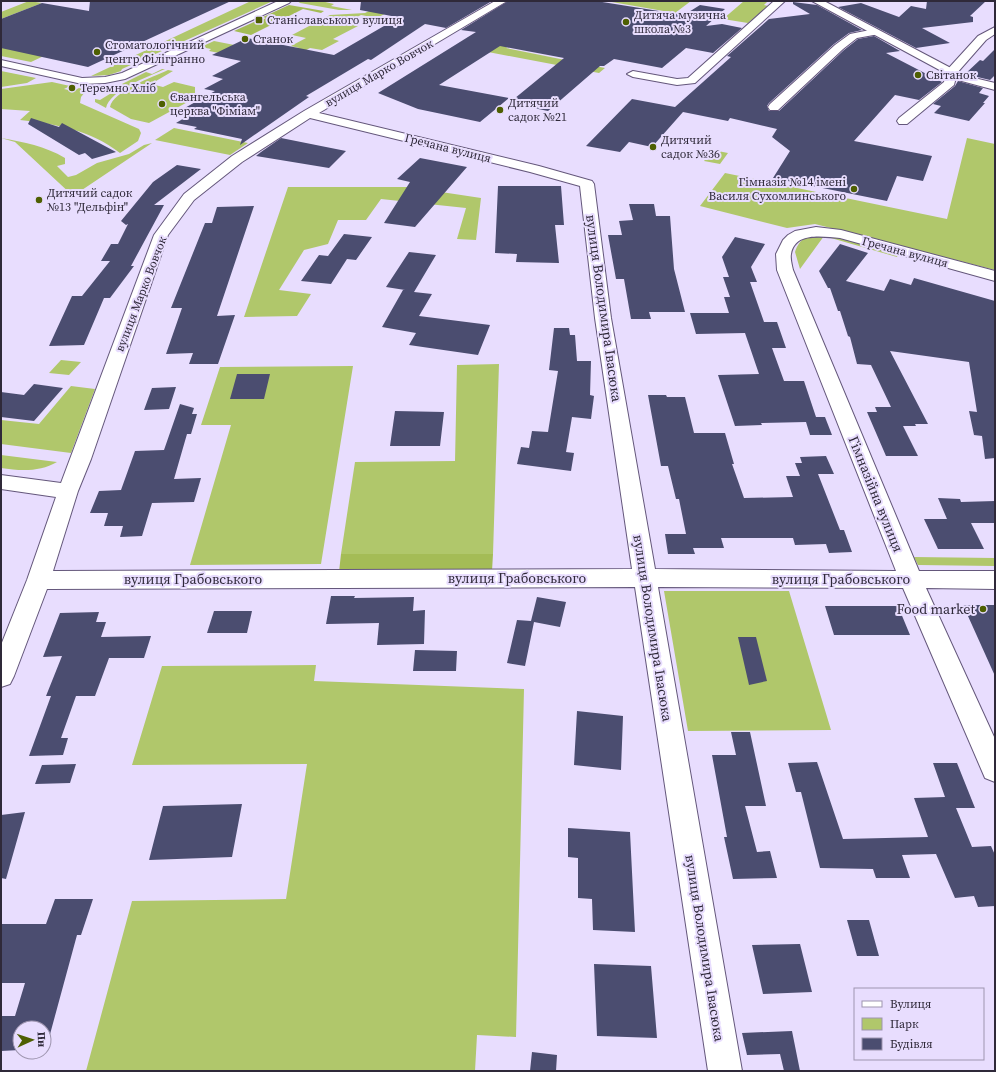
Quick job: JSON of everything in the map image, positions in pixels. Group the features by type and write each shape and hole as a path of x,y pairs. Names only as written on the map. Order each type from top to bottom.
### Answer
{"street":[{"path":"1,64 82,81 114,79 125,76 286,1"},
{"name":"вулиця Марко Вовчок","path":"1,676 39,580 68,491 81,459 161,235 189,197 237,159 308,114 502,1"},
{"path":"633,74 677,82 691,81 780,1"},
{"path":"817,1 951,72 968,80 995,87"},
{"path":"903,121 950,83 951,72 982,38 995,30"},
{"path":"774,107 839,47 854,36 875,32"},
{"name":"Гречана вулиця","path":"308,114 534,169 588,184"},
{"name":"вулиця Володимира Івасюка","path":"588,184 603,318 725,1071"},
{"name":"Гречана вулиця","path":"815,231 841,234 995,276"},
{"name":"Гімназійна вулиця","path":"815,231 800,234 790,240 783,252 785,270 911,580 995,770"},
{"path":"1,482 68,491"},
{"name":"вулиця Грабовського","path":"39,580 645,578 995,580"}],"green space":[{"path":"29,1 42,3 1,19 1,12"},
{"path":"251,1 273,1 122,69 121,71 109,75 91,76"},
{"path":"297,1 321,1 334,4 331,6 352,10 339,10 300,3"},
{"path":"606,1 691,1 675,13"},
{"path":"744,1 768,1 764,5 768,6 748,23 723,19"},
{"path":"383,4 398,7 377,18 361,15 345,23 358,26 333,39 339,41 322,50 310,48 278,65 209,51 211,49 201,47 214,41 285,55 299,48 291,46 306,38 292,35 330,15 365,13"},
{"path":"289,5 324,11 321,13 303,9 251,35 234,31 254,22 258,22 266,18 263,17"},
{"path":"549,15 506,48 605,68 599,73 488,52"},
{"path":"1,45 48,54 31,62 1,56"},
{"path":"165,69 122,90 109,101 106,108 95,102 95,99 100,100 113,92 108,91 146,72 152,74"},
{"path":"168,70 173,71 151,84 163,87 174,82 195,87 195,98 149,123 131,119 110,107 118,95 134,85"},
{"path":"1,71 36,78 27,83 1,87"},
{"path":"52,82 70,86 64,89 73,91 79,88 84,89 85,92 81,97 80,103 139,129 141,133 138,141 120,153 97,139 72,129 20,120 30,111 1,109 1,89"},
{"path":"174,128 248,143 230,155 155,140"},
{"path":"1,138 42,147 65,158 65,164 57,166 68,177 76,175 97,163 129,154 144,145 152,143 73,196 15,142"},
{"path":"967,138 995,144 995,270 815,224 787,228 700,206 725,173 947,219"},
{"path":"713,150 728,153 720,164 704,161"},
{"path":"288,187 408,187 481,198 476,240 457,239 466,208 381,199 366,220 338,220 328,244 304,250 279,290 311,294 297,316 244,317"},
{"path":"820,235 840,237 898,255 897,257 824,236 800,269 795,252 799,244 804,239"},
{"path":"61,360 81,362 69,375 49,373"},
{"path":"499,364 493,554 341,554 355,462 455,461 457,365"},
{"path":"353,366 321,564 190,565 231,425 201,425 220,367"},
{"path":"71,386 95,389 71,453 1,444 1,420 39,424"},
{"path":"1,455 57,462 44,468 30,470 8,469 1,468"},
{"path":"341,554 493,554 492,571 339,572"},
{"path":"914,557 995,558 995,566 918,565"},
{"path":"664,591 789,591 831,730 688,731"},
{"path":"316,665 314,681 524,689 516,1037 477,1035 475,1071 86,1071 132,901 286,899 307,764 132,765 162,666"}],"building":[{"path":"90,1 231,1 88,67 1,48 1,19 42,3 89,11"},
{"path":"361,1 492,1 446,28 425,24 371,60 368,59 306,96 309,97 240,145 242,139 194,129 197,127 176,123 186,117 174,114 215,91 204,89 223,79 212,76 241,61 212,55 247,38 334,55 384,26 402,18 360,10"},
{"path":"508,1 596,1 684,15 700,5 725,9 706,26 722,24 742,28 713,53 686,48 662,68 614,59 604,66 600,66 548,111 509,103 564,58 500,46 439,85 509,98 480,122 418,109 378,93 476,32 461,30"},
{"path":"927,1 986,1 970,16 973,17 973,22 922,28 950,43 916,48 838,7 861,3 899,17 911,6 926,9"},
{"path":"793,2 817,5 862,30 849,33 834,44 769,103 767,106 769,111 779,111 844,50 858,39 874,36 900,51 886,53 942,82 919,100 895,95 854,141 932,156 923,181 897,176 887,201 773,178 790,151 772,137 777,129 730,118 728,121 683,112 652,147 629,142 620,152 586,146 632,99 675,107 731,57 727,56 769,19 810,14 793,4"},
{"path":"995,49 995,75 990,80 965,74 980,60 983,61"},
{"path":"958,81 983,88 979,93 989,96 983,103 985,103 969,121 934,113 941,106 933,104 955,86"},
{"path":"31,118 59,127 62,123 116,152 92,159 85,153 79,155 28,124"},
{"path":"281,138 346,151 329,168 256,156"},
{"path":"420,158 467,167 415,227 384,223 410,182 397,179"},
{"path":"177,165 201,169 154,205 164,205 131,266 134,266 110,298 104,298 84,345 49,346 72,296 82,296 110,261 101,261 111,244 118,244 128,224 126,225 121,221 153,182"},
{"path":"498,186 561,186 564,225 555,225 559,263 516,262 517,254 495,253"},
{"path":"629,204 654,204 656,216 670,216 674,269 685,312 649,312 651,319 631,319 624,279 616,279 608,235 622,235 619,221 633,220"},
{"path":"254,206 217,316 235,315 218,364 189,364 193,353 166,354 182,308 171,308 205,223 212,223 217,207"},
{"path":"344,234 372,237 356,260 347,259 331,284 301,281 319,255 328,256"},
{"path":"735,237 765,244 751,267 757,282 750,282 764,322 777,322 786,348 772,348 784,381 804,381 816,417 825,417 832,435 810,435 806,422 761,423 762,425 735,426 718,375 759,374 745,333 696,334 690,313 729,313 724,297 730,297 723,277 729,277 722,257"},
{"path":"840,244 868,253 846,281 884,291 890,279 911,285 914,278 995,301 995,458 985,459 982,436 974,435 969,411 977,412 969,362 890,351 928,424 903,426 918,456 886,456 867,412 877,412 875,407 891,407 871,365 857,364 850,337 848,336 840,311 838,311 830,288 828,288 819,271"},
{"path":"409,252 436,255 414,292 432,294 419,316 490,325 478,355 409,345 416,333 382,327 403,290 405,290 386,287"},
{"path":"554,328 569,328 570,335 575,335 577,361 591,361 590,395 594,396 591,419 572,417 566,452 574,453 571,471 517,464 521,447 529,448 532,431 548,432 558,371 549,370"},
{"path":"237,374 270,374 264,399 230,399"},
{"path":"34,384 63,388 34,421 1,417 1,392 24,395"},
{"path":"176,387 169,409 144,410 152,388"},
{"path":"648,395 685,397 694,433 725,433 734,464 732,464 744,498 793,497 786,476 800,476 795,463 802,463 800,457 826,456 834,474 818,474 840,530 844,530 852,552 829,553 826,544 795,545 793,538 721,538 724,548 693,548 695,554 668,554 665,534 686,534 679,499 676,499 668,466 661,466"},
{"path":"180,404 194,408 192,414 197,414 191,434 187,434 174,479 201,478 194,502 152,503 142,536 120,537 123,526 104,526 108,513 90,513 99,491 121,490 135,451 164,450"},
{"path":"395,411 444,412 440,446 390,446"},
{"path":"938,498 960,499 961,502 995,501 995,523 971,523 984,549 938,549 924,519 947,519"},
{"path":"331,596 355,596 354,598 414,597 413,611 425,610 424,644 377,645 379,623 326,624"},
{"path":"537,597 566,602 560,627 534,622 525,666 507,663 517,620 531,621"},
{"path":"963,605 995,605 995,676"},
{"path":"825,606 898,606 910,635 834,635"},
{"path":"214,611 252,611 247,633 207,633"},
{"path":"99,612 96,622 106,622 101,637 151,636 144,658 109,658 95,696 76,696 61,738 68,738 63,755 29,756 51,696 46,696 62,656 43,657 60,613"},
{"path":"738,637 756,637 767,681 749,685"},
{"path":"415,650 457,651 456,671 413,671"},
{"path":"577,711 623,716 621,770 574,765"},
{"path":"731,732 750,732 766,806 745,806 757,852 770,851 777,878 733,879 724,837 727,837 712,755 736,755"},
{"path":"817,762 843,839 928,837 914,798 945,797 933,763 957,763 975,808 956,808 972,847 991,846 995,855 995,906 978,907 974,896 955,898 936,854 902,855 910,878 876,878 873,869 820,868 801,792 796,792 788,763"},
{"path":"76,764 70,783 35,784 42,765"},
{"path":"242,804 232,857 149,860 163,806"},
{"path":"25,812 6,879 1,878 1,815"},
{"path":"568,828 630,832 635,932 593,930 592,899 578,898 578,858 568,857"},
{"path":"55,899 93,899 81,935 77,935 52,1027 52,1020 12,1020 12,1050 1,1051 1,1016 15,1016 25,983 1,983 1,924 46,924"},
{"path":"847,920 869,920 879,956 857,956"},
{"path":"800,944 812,992 763,994 752,945"},
{"path":"594,964 651,966 657,1038 597,1036"},
{"path":"792,1031 800,1071 784,1071 780,1054 747,1055 742,1033"},
{"path":"532,1052 557,1055 556,1071 530,1071"}],"place":[{"name":"Станіславського вулиця","path":"259,20"},
{"name":"Дитяча музична школа №3","path":"626,22"},
{"name":"Станок","path":"245,39"},
{"name":"Стоматологічний центр Філігранно","path":"97,52"},
{"name":"Світанок","path":"918,75"},
{"name":"Теремно Хліб","path":"72,88"},
{"name":"Євангельська церква \"Фіміам\"","path":"162,104"},
{"name":"Дитячий садок №21","path":"500,110"},
{"name":"Дитячий садок №36","path":"653,147"},
{"name":"Гімназія №14 імені Василя Сухомлинського","path":"854,189"},
{"name":"Дитячий садок №13 \"Дельфін\"","path":"39,200"},
{"name":"Food market","path":"983,609"}]}
